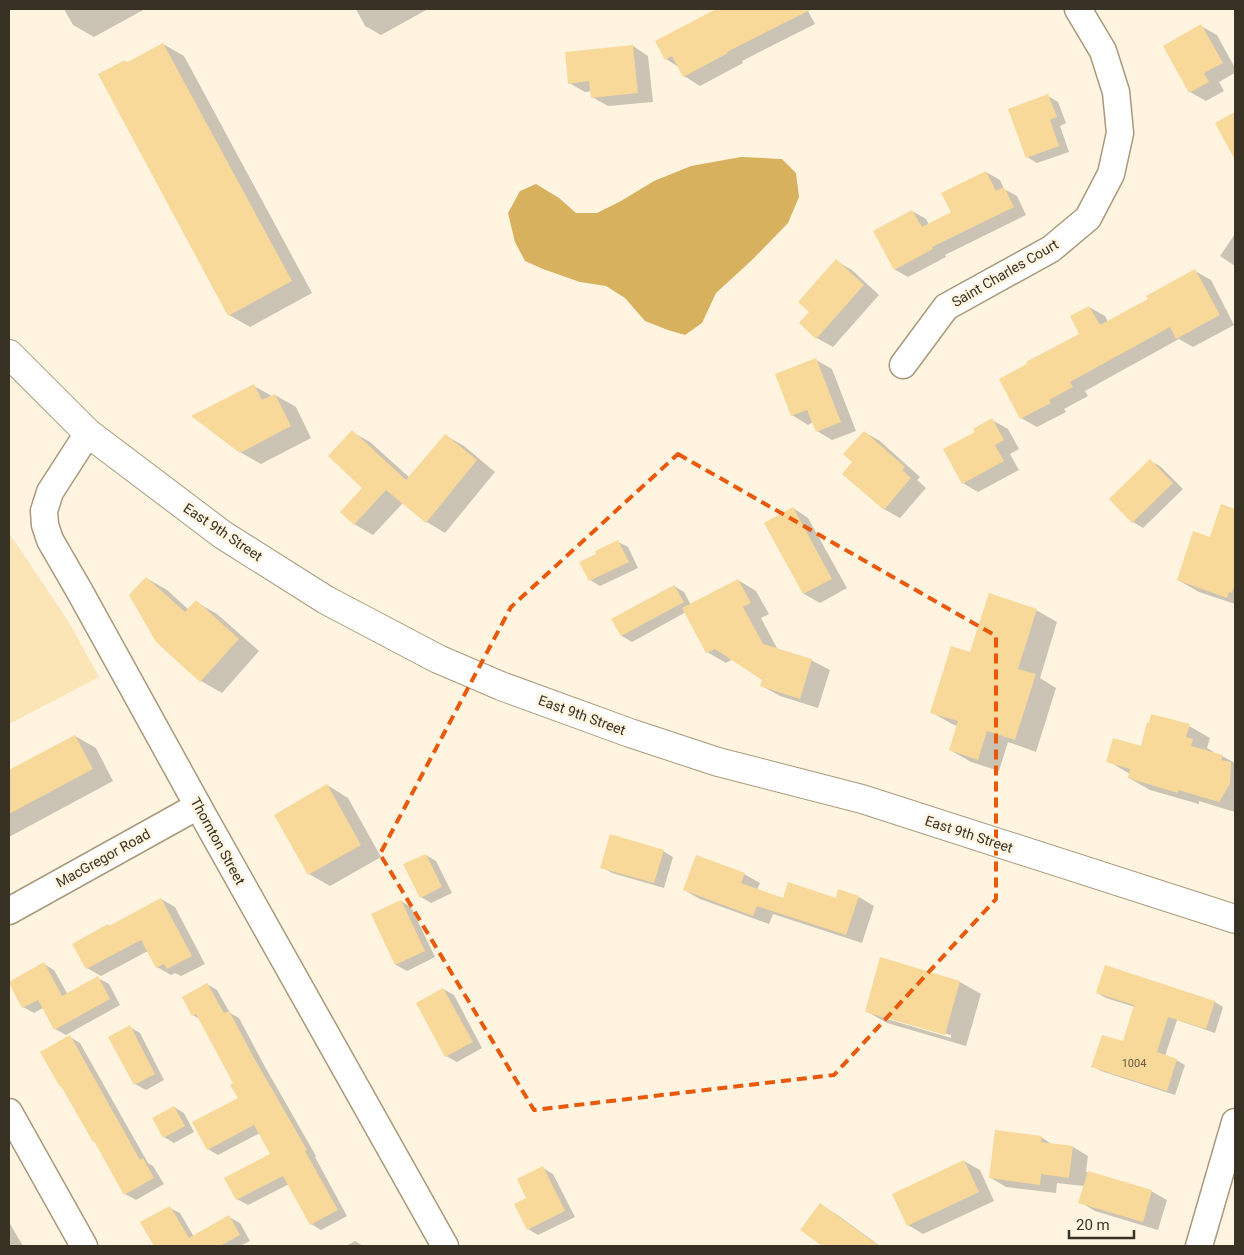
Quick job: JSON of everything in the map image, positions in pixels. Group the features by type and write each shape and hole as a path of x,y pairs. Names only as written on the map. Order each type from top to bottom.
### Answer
{"main road":[{"name":"East 9th Street","path":"9,354 88,433 223,535 326,600 438,659 501,686 630,733 718,762 862,799 1235,920"}],"street":[{"name":"Saint Charles Court","path":"903,366 946,307 1050,249 1088,218 1111,174 1120,133 1116,92 1103,51 1082,10"},
{"name":"Thornton Street","path":"88,433 50,492 44,512 45,525 50,540 445,1246"},
{"name":"MacGregor Road","path":"9,911 198,806"},
{"path":"9,1112 84,1246"},
{"path":"1199,1246 1235,1122"}],"highlighted area":[{"path":"678,454 996,636 996,899 834,1075 534,1110 380,854 511,607"}],"shaded area":[{"path":"741,157 782,159 796,173 799,197 788,223 716,293 702,323 685,335 645,321 625,298 606,286 580,282 525,261 515,242 508,213 520,191 536,184 559,198 576,213 597,213 654,181 691,166"},
{"path":"9,533 68,621 99,677 9,724"}],"building":[{"path":"716,9 812,9 727,52 683,77 672,56 665,60 655,41"},
{"path":"1201,24 1223,63 1204,73 1209,82 1189,93 1163,46"},
{"path":"163,43 292,281 228,316 98,74 125,60 126,63"},
{"path":"633,45 638,93 591,98 589,81 568,84 565,52"},
{"path":"1048,94 1057,117 1050,120 1059,146 1026,158 1008,109"},
{"path":"1235,112 1235,160 1215,123"},
{"path":"986,171 996,191 1004,187 1014,207 932,247 933,249 894,270 873,231 912,210 922,227 951,212 941,193"},
{"path":"836,259 864,285 816,339 799,323 809,312 798,302"},
{"path":"1195,269 1220,315 1176,339 1170,327 1070,382 1073,387 1049,400 1051,403 1020,419 999,379 1027,364 1026,362 1079,334 1070,316 1089,306 1100,325 1148,299 1146,296"},
{"path":"816,358 841,422 816,432 807,410 791,416 775,374"},
{"path":"254,384 262,400 275,394 291,426 240,453 191,416"},
{"path":"992,418 1004,440 995,445 1004,461 962,484 943,449 975,432 973,429"},
{"path":"352,430 406,480 445,434 477,460 426,523 386,490 354,525 340,512 362,488 328,456"},
{"path":"864,431 905,467 902,470 911,478 884,510 842,474 852,462 843,454"},
{"path":"1150,459 1173,483 1132,523 1109,499"},
{"path":"1221,504 1235,509 1235,583 1232,593 1229,592 1227,598 1177,580 1193,531 1210,537"},
{"path":"793,507 832,579 803,594 764,523"},
{"path":"618,540 629,562 589,581 579,562 596,554 595,551"},
{"path":"146,577 185,612 196,600 239,639 200,682 156,642 129,595"},
{"path":"738,579 751,603 743,607 763,644 812,659 800,699 760,686 762,680 715,649 706,653 682,608"},
{"path":"674,585 684,602 621,636 611,619"},
{"path":"989,593 1037,609 1018,669 1036,674 1015,740 987,731 978,760 949,750 958,721 930,713 951,646 970,652"},
{"path":"1151,714 1190,724 1186,737 1193,739 1191,746 1223,755 1221,760 1231,762 1230,784 1219,802 1178,790 1178,793 1128,778 1130,769 1106,762 1113,738 1141,746"},
{"path":"75,735 93,769 9,814 9,770"},
{"path":"327,784 361,845 308,875 274,815"},
{"path":"610,834 664,850 654,883 600,868"},
{"path":"426,854 442,887 420,898 403,864"},
{"path":"696,855 745,873 741,883 783,898 788,882 836,898 838,889 859,896 846,935 757,906 753,916 683,890"},
{"path":"161,898 192,956 167,969 164,964 156,968 141,940 86,969 72,944"},
{"path":"401,900 425,951 395,965 371,914"},
{"path":"880,957 960,981 945,1035 865,1012"},
{"path":"44,962 62,996 98,976 110,999 54,1030 38,1000 22,1008 9,983"},
{"path":"1105,965 1215,1001 1206,1029 1168,1017 1157,1052 1177,1059 1167,1091 1091,1067 1102,1035 1123,1041 1134,1005 1096,993"},
{"path":"207,983 224,1013 229,1011 307,1150 305,1151 338,1210 310,1225 283,1176 236,1200 224,1178 270,1154 254,1125 207,1150 192,1122 238,1098 230,1085 233,1083 196,1014 192,1016 182,997"},
{"path":"443,988 473,1042 445,1057 416,1003"},
{"path":"130,1025 155,1074 134,1085 108,1037"},
{"path":"70,1035 140,1160 143,1158 154,1178 124,1195 40,1052"},
{"path":"174,1106 185,1126 163,1138 152,1118"},
{"path":"995,1130 1042,1136 1041,1142 1073,1146 1069,1178 1041,1174 1040,1185 989,1178"},
{"path":"964,1160 979,1192 907,1226 892,1194"},
{"path":"543,1166 565,1211 527,1230 514,1204 526,1198 517,1179"},
{"path":"1088,1171 1152,1190 1143,1222 1078,1203"},
{"path":"820,1203 879,1246 822,1246 800,1230"},
{"path":"170,1206 189,1238 229,1215 240,1235 220,1246 154,1246 140,1222"}]}
